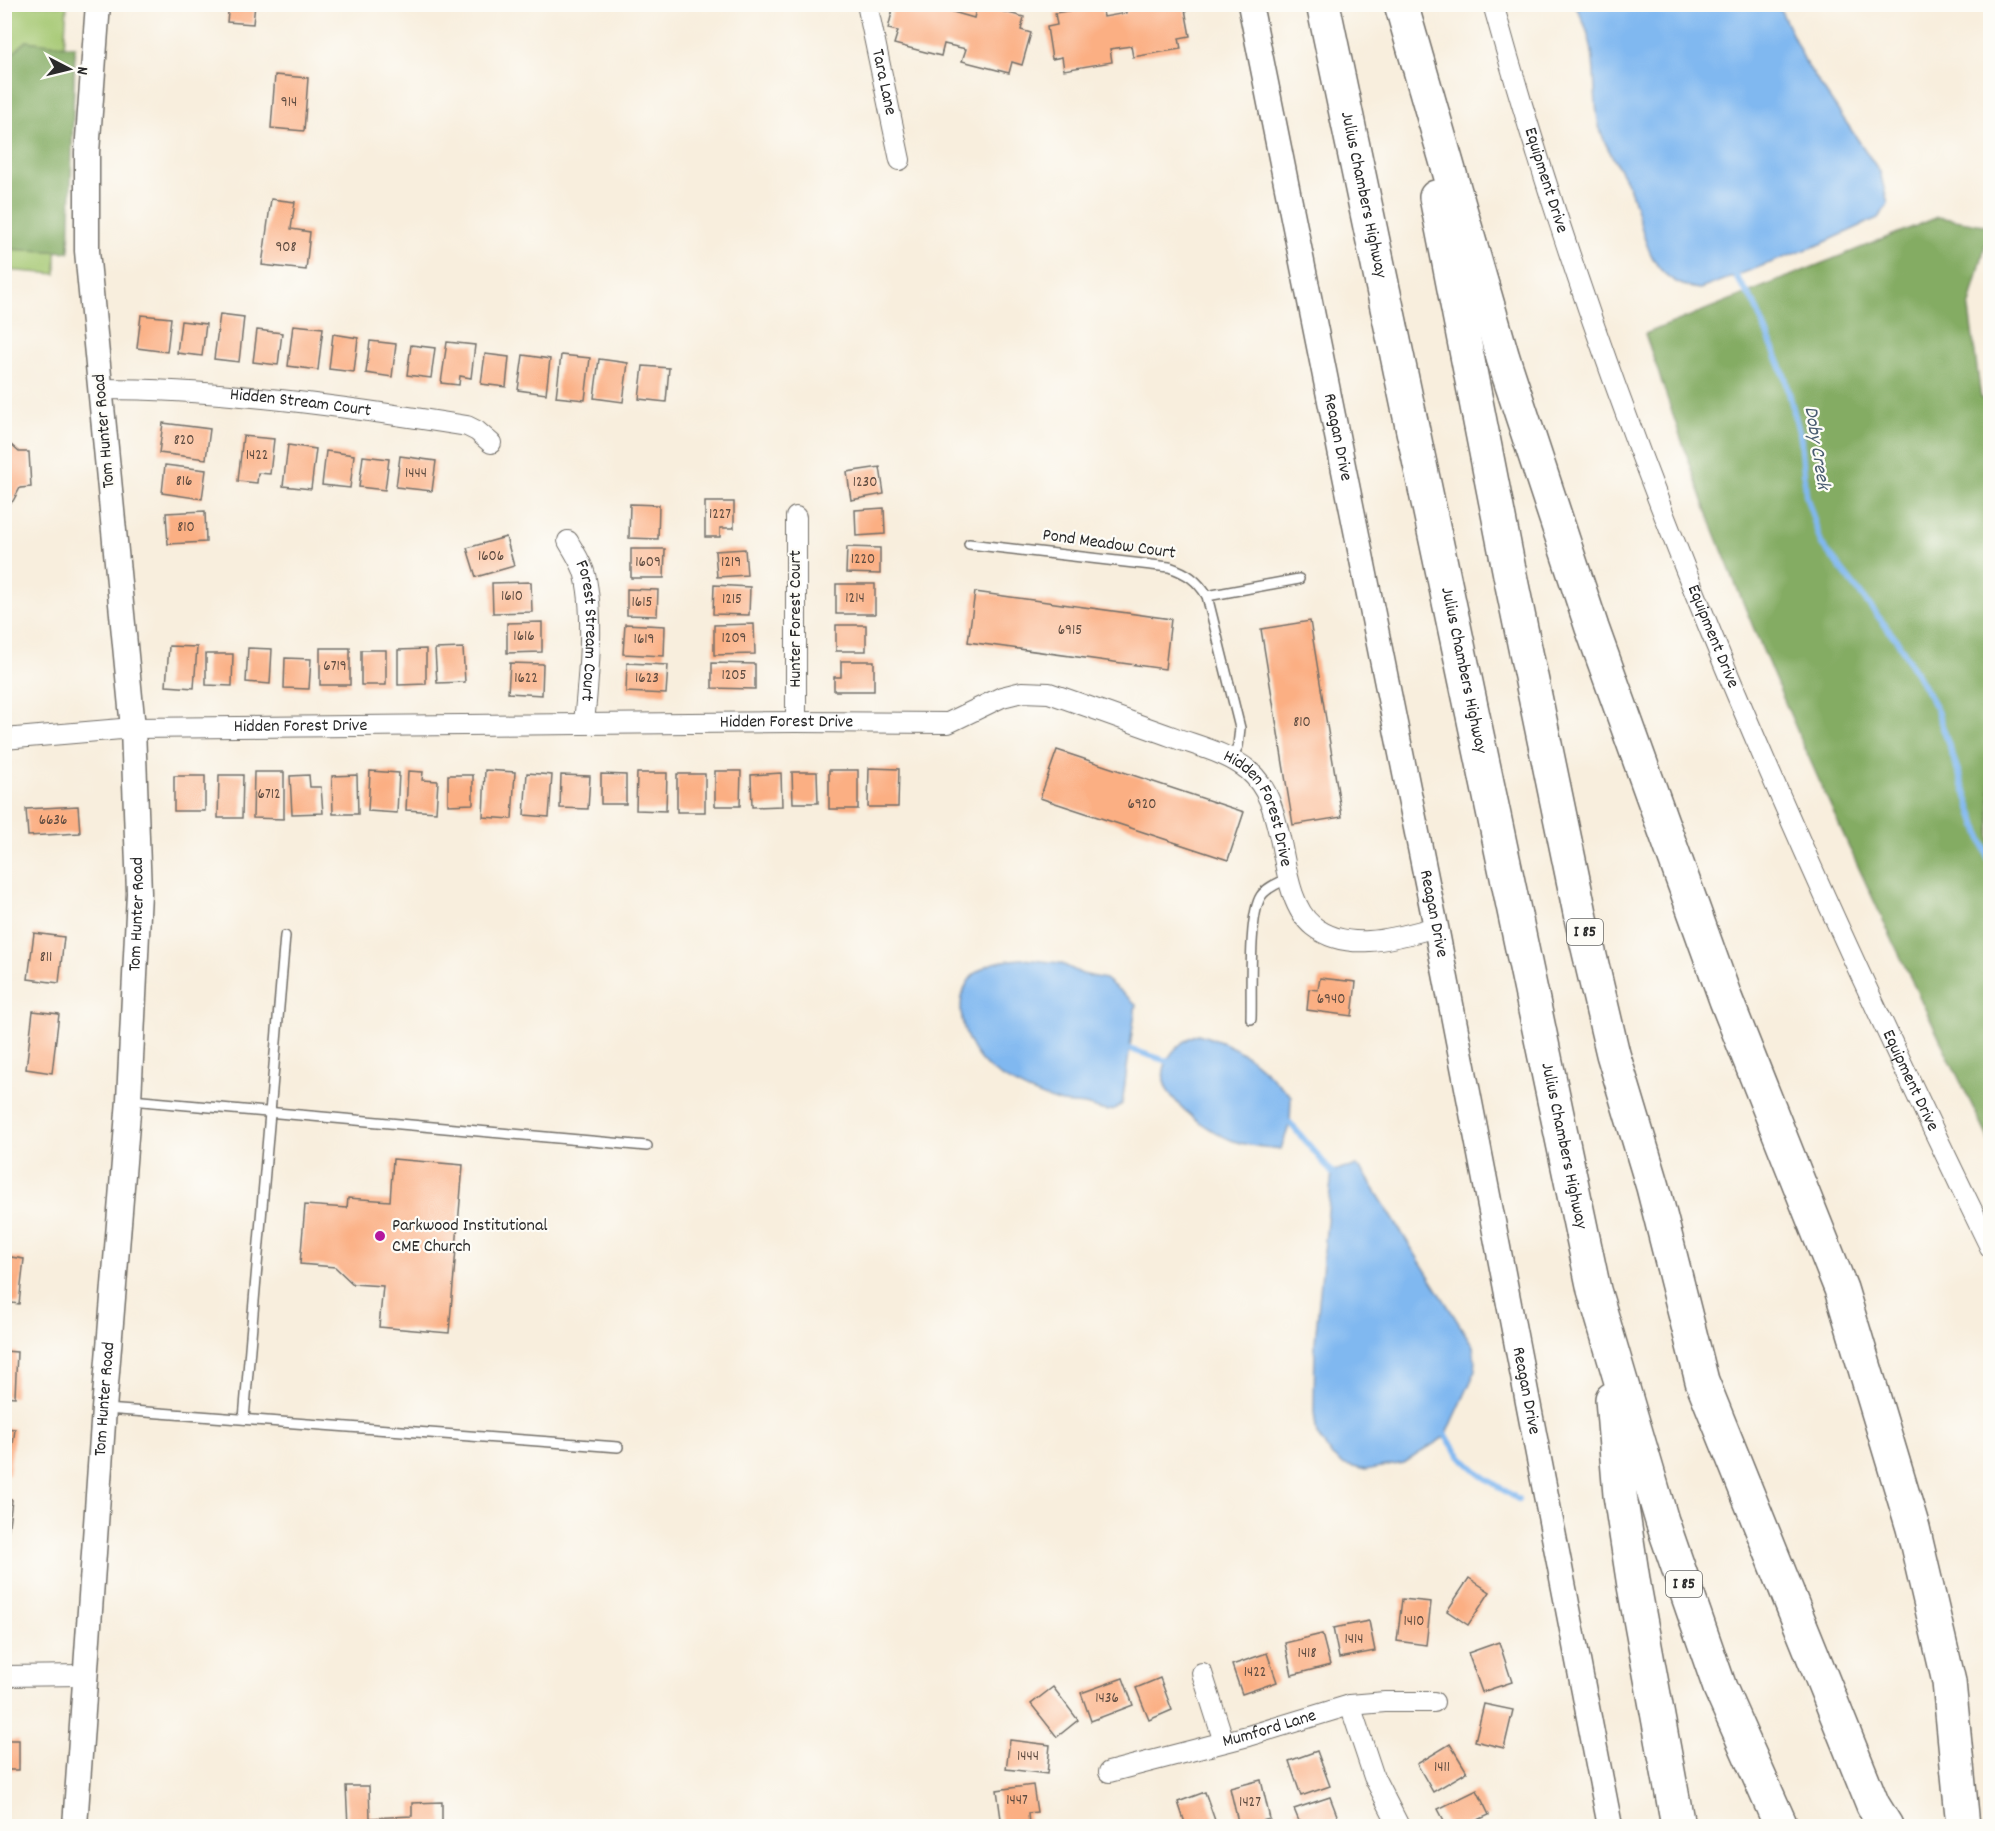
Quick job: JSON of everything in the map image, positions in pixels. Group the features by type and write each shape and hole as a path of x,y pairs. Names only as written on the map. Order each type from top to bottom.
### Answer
{"highway":[{"name":"Julius Chambers Highway","path":"1323,4 1388,304 1583,1244 1606,1335"},
{"name":"I 85","path":"1396,4 1512,585 1581,918 1613,1054 1653,1187 1702,1381 1869,1795 1887,1827"},
{"path":"1401,4 1503,358 1592,628 1726,1000 1841,1289 1914,1528 1949,1682 1963,1824"},
{"path":"1606,1335 1621,1506 1678,1827"},
{"name":"I 85","path":"1606,1335 1662,1521 1720,1688 1781,1827"}],"street":[{"name":"Tom Hunter Road","path":"75,1827 104,1409 129,1100 139,893 133,728 87,251 87,152 98,4"},
{"name":"Tara Lane","path":"867,4 900,160"},
{"name":"Reagan Drive","path":"1250,4 1436,927 1610,1827"},
{"name":"Equipment Drive","path":"1493,4 1556,217 1608,368 1667,524 1727,671 1868,993 1990,1247"},
{"name":"Hidden Stream Court","path":"101,389 176,391 387,413 467,426 477,430 491,443"},
{"name":"Hunter Forest Court","path":"796,517 796,722"},
{"name":"Forest Stream Court","path":"568,541 585,574 588,683 584,723"},
{"name":"Hidden Forest Drive","path":"4,739 133,728 584,723 948,723 1002,697 1022,692 1048,693 1215,752 1247,769 1266,790 1275,814 1288,878 1300,908 1313,926 1336,938 1362,942 1391,939 1436,927"},
{"path":"1202,1673 1224,1742"},
{"path":"4,1676 85,1675"},
{"name":"Mumford Lane","path":"1108,1772 1224,1742 1350,1705 1434,1702"},
{"path":"1350,1705 1374,1777 1399,1827"}],"lane":[{"name":"Pond Meadow Court","path":"969,544 1169,567 1185,572 1198,582 1207,596 1240,728 1238,746 1230,760"},
{"path":"1207,596 1299,579"},
{"path":"1251,1018 1254,915 1261,896 1272,886 1288,878"},
{"path":"244,1419 285,936"},
{"path":"129,1100 647,1146"},
{"path":"104,1409 618,1448"}],"green space":[{"path":"4,5 67,5 56,169 56,274 5,270"},
{"path":"26,41 75,47 69,252 5,249 5,61"},
{"path":"1938,217 1990,226 1969,309 1981,398 1990,401 1990,1142 1882,917 1779,689 1706,510 1645,334"}],"water":[{"path":"1575,5 1778,5 1807,65 1880,172 1888,204 1878,218 1821,244 1700,289 1681,284 1667,276 1649,250 1629,187 1600,130 1591,48 1583,20"},
{"path":"1023,959 1060,963 1082,974 1105,979 1136,1004 1122,1104 1117,1108 1108,1111 1085,1105 1062,1103 1034,1093 991,1070 972,1048 962,1019 961,1004 964,990 971,978 983,968 1002,961"},
{"path":"1198,1034 1240,1051 1291,1096 1290,1123 1281,1149 1243,1144 1224,1137 1193,1117 1174,1099 1164,1079 1167,1060 1180,1045"},
{"path":"1356,1166 1363,1171 1473,1346 1476,1370 1446,1436 1404,1463 1365,1470 1342,1464 1332,1456 1317,1435 1314,1412 1315,1342 1332,1171"}],"building":[{"path":"229,4 255,4 253,24 227,22"},
{"path":"894,4 955,4 953,12 974,18 977,5 1024,17 1021,30 1031,33 1022,65 1012,62 1009,73 962,61 966,49 944,44 941,56 894,44 898,31 888,29"},
{"path":"1125,4 1184,4 1190,36 1179,38 1181,49 1133,57 1131,46 1110,49 1112,62 1064,70 1062,57 1052,59 1047,27 1057,25 1055,13 1102,5 1104,17 1126,13"},
{"path":"275,75 308,78 304,131 271,128"},
{"path":"271,199 295,202 291,229 310,232 306,270 262,265"},
{"path":"220,314 244,317 239,362 214,359"},
{"path":"141,315 171,318 167,352 137,348"},
{"path":"181,321 206,324 202,356 177,353"},
{"path":"293,325 323,328 318,370 288,366"},
{"path":"257,330 282,333 278,365 253,362"},
{"path":"333,334 358,338 354,372 329,369"},
{"path":"370,341 396,344 392,377 366,373"},
{"path":"447,342 475,345 471,378 460,376 459,385 441,383"},
{"path":"411,345 435,348 431,378 407,375"},
{"path":"485,354 509,357 506,387 481,384"},
{"path":"523,355 550,359 546,394 518,390"},
{"path":"561,355 590,358 585,400 556,397"},
{"path":"599,359 628,363 623,402 594,398"},
{"path":"643,366 669,368 666,402 639,399"},
{"path":"163,423 210,429 206,459 159,453"},
{"path":"243,436 274,439 270,474 258,473 257,483 238,481"},
{"path":"4,444 10,444 19,452 29,452 31,487 20,488 13,501 4,507"},
{"path":"288,445 316,449 311,489 283,486"},
{"path":"326,451 354,455 350,488 322,485"},
{"path":"363,456 389,459 385,490 359,487"},
{"path":"400,456 436,461 432,491 396,487"},
{"path":"165,465 206,470 202,499 162,493"},
{"path":"880,467 884,494 851,500 847,472"},
{"path":"705,502 734,502 734,528 720,528 720,537 705,537"},
{"path":"630,504 659,505 658,539 629,538"},
{"path":"884,508 885,534 856,536 855,510"},
{"path":"205,511 206,542 168,544 166,513"},
{"path":"506,537 514,566 476,577 467,548"},
{"path":"847,547 880,548 880,574 846,573"},
{"path":"631,549 665,549 664,578 631,578"},
{"path":"745,549 747,575 717,577 715,551"},
{"path":"531,582 532,612 493,613 492,583"},
{"path":"836,584 875,584 875,614 836,614"},
{"path":"714,585 750,587 749,615 713,614"},
{"path":"627,589 658,590 657,616 627,615"},
{"path":"975,592 1171,619 1165,669 968,642"},
{"path":"1310,621 1342,817 1293,825 1261,629"},
{"path":"542,622 542,652 507,653 507,623"},
{"path":"625,624 665,626 664,656 623,654"},
{"path":"754,624 755,654 714,655 714,625"},
{"path":"836,625 866,625 866,651 836,651"},
{"path":"169,646 197,647 194,688 166,686"},
{"path":"248,648 272,649 270,684 246,682"},
{"path":"320,648 350,648 350,685 320,685"},
{"path":"463,648 465,682 437,683 435,649"},
{"path":"426,649 426,684 398,685 398,650"},
{"path":"361,650 386,650 386,685 361,685"},
{"path":"206,654 233,654 232,686 206,685"},
{"path":"285,658 311,659 309,689 284,688"},
{"path":"841,661 874,661 874,691 834,691 834,677 841,677"},
{"path":"510,663 543,664 542,695 508,693"},
{"path":"627,663 668,665 666,694 626,692"},
{"path":"712,663 755,664 755,689 712,688"},
{"path":"1057,750 1244,812 1228,860 1040,798"},
{"path":"869,768 899,769 898,807 868,807"},
{"path":"485,770 515,772 512,819 483,817"},
{"path":"829,770 858,770 858,809 829,809"},
{"path":"370,771 399,773 397,813 368,811"},
{"path":"408,771 423,772 422,780 438,781 436,812 406,810"},
{"path":"715,771 741,771 740,806 715,806"},
{"path":"254,772 284,772 284,819 253,818"},
{"path":"792,772 817,772 818,803 793,803"},
{"path":"527,773 552,775 549,817 524,815"},
{"path":"637,773 667,773 666,811 636,810"},
{"path":"781,773 782,806 752,807 751,775"},
{"path":"601,774 626,775 626,804 601,804"},
{"path":"677,774 705,774 705,812 677,812"},
{"path":"219,775 243,775 242,818 218,818"},
{"path":"309,775 310,787 321,787 323,813 292,814 290,776"},
{"path":"357,775 358,814 333,814 332,776"},
{"path":"448,775 473,775 473,804 448,805"},
{"path":"561,775 590,776 588,809 560,808"},
{"path":"174,776 205,776 205,811 174,811"},
{"path":"78,806 80,833 28,836 26,809"},
{"path":"34,933 64,937 59,983 28,979"},
{"path":"1320,978 1356,982 1352,1016 1307,1010 1309,989 1318,990"},
{"path":"33,1011 59,1014 52,1073 26,1069"},
{"name":"Parkwood Institutional CME Church","path":"393,1159 463,1165 449,1333 379,1327 383,1286 353,1284 335,1267 300,1264 305,1205 347,1208 348,1198 390,1201"},
{"path":"4,1256 24,1259 19,1304 4,1302"},
{"path":"4,1351 17,1352 15,1397 4,1396"},
{"path":"4,1428 15,1429 9,1475 4,1475"},
{"path":"4,1499 12,1500 6,1550 4,1550"},
{"path":"1469,1578 1490,1592 1468,1625 1447,1611"},
{"path":"1402,1599 1431,1602 1426,1645 1397,1641"},
{"path":"1369,1621 1375,1651 1339,1658 1333,1628"},
{"path":"1322,1634 1330,1665 1292,1675 1285,1643"},
{"path":"1499,1642 1512,1682 1482,1692 1468,1653"},
{"path":"1267,1653 1277,1682 1242,1694 1232,1665"},
{"path":"1123,1678 1133,1705 1091,1721 1081,1693"},
{"path":"1160,1678 1172,1710 1149,1720 1136,1688"},
{"path":"1053,1687 1078,1720 1057,1737 1031,1704"},
{"path":"1484,1704 1513,1710 1504,1748 1475,1741"},
{"path":"4,1740 19,1740 19,1770 4,1770"},
{"path":"1010,1740 1050,1745 1047,1774 1006,1769"},
{"path":"1450,1744 1467,1772 1433,1792 1417,1764"},
{"path":"1317,1751 1330,1786 1301,1796 1289,1761"},
{"path":"1261,1780 1270,1819 1239,1826 1230,1788"},
{"path":"1033,1785 1037,1812 1028,1813 1029,1826 1002,1826 997,1790"},
{"path":"346,1786 369,1786 370,1818 412,1816 412,1803 442,1802 442,1826 348,1826"},
{"path":"1477,1790 1489,1815 1465,1826 1447,1826 1438,1809"},
{"path":"1205,1792 1217,1826 1186,1826 1178,1802"},
{"path":"1330,1797 1338,1818 1331,1820 1333,1826 1301,1826 1294,1809"}],"waterway":[{"name":"Doby Creek","path":"1735,269 1736,276 1754,303 1785,377 1801,440 1806,495 1821,543 1898,642 1936,708 1990,863"},
{"path":"1123,1047 1173,1063"},
{"path":"1283,1120 1290,1123 1335,1176"},
{"path":"1444,1431 1466,1462 1518,1499"}],"place":[{"name":"Parkwood Institutional CME Church","path":"380,1236"}]}
